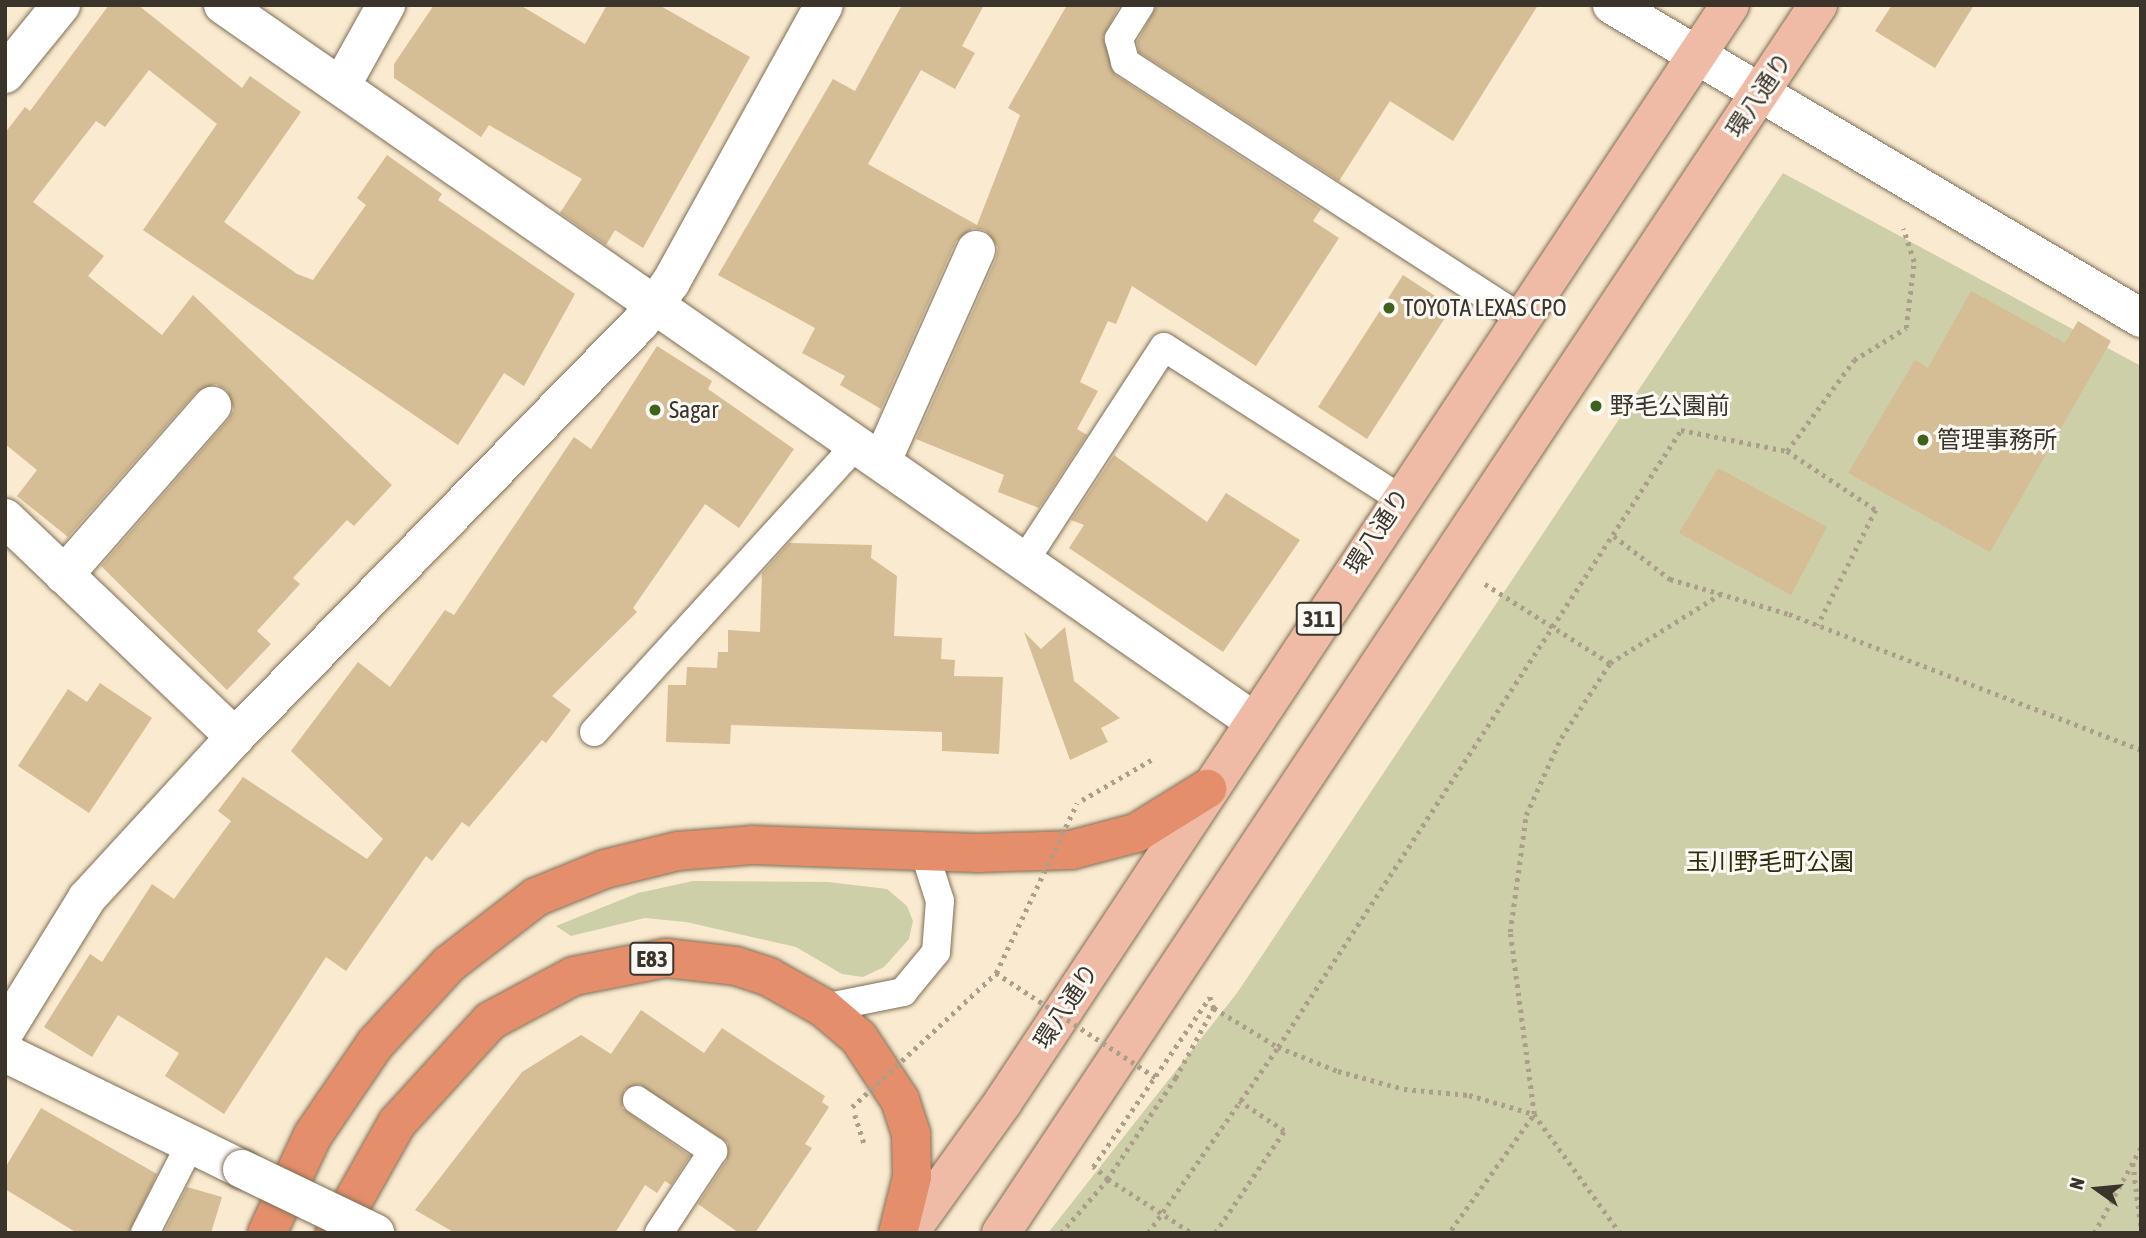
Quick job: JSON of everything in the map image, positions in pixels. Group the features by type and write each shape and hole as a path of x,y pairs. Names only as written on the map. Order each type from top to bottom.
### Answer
{"highway":[{"path":"267,1233 313,1135 375,1044 449,964 536,897 605,869 678,851 752,845 924,851 1103,844 1172,815 1207,789"},
{"name":"E83","path":"335,1233 377,1154 422,1092 491,1021 545,989 614,964 690,959 769,977 824,1008 881,1067 907,1123 912,1177 898,1233"}],"main road":[{"name":"環八通り","path":"909,1233 1003,1102 1399,498 1730,5"},
{"name":"環八通り","path":"1001,1233 1818,5"}],"street":[{"path":"5,74 61,5"},
{"path":"223,5 1252,720"},
{"path":"341,86 386,5"},
{"path":"5,1031 87,898 235,737 640,323 671,282 824,5"},
{"path":"1612,5 2141,318"},
{"path":"869,452 976,250"},
{"path":"64,575 212,406"},
{"path":"5,518 235,737"},
{"path":"5,1053 375,1233"}],"lane":[{"path":"1140,5 1119,39 1125,62 1520,318"},
{"path":"1025,560 1164,347 1399,498"},
{"path":"594,732 869,452"},
{"path":"824,1008 903,992 936,952 940,901 924,851"},
{"path":"637,1100 713,1151 659,1233"},
{"path":"145,1233 190,1145"}],"path":[{"path":"1787,451 1854,360 1906,328 1914,262 1897,215"},
{"path":"1148,1233 1278,1047 1681,430 1787,451 1876,510 1818,625"},
{"path":"1614,536 1670,579 1818,625 2141,750"},
{"path":"1485,584 1610,663"},
{"path":"1620,1233 1534,1114 1510,932 1526,815 1561,738 1610,663 1722,593"},
{"path":"865,1161 852,1107 996,972 1077,803 1151,760"},
{"path":"996,972 1158,1079"},
{"path":"1210,997 1214,1008 1278,1047 1404,1089 1469,1095 1534,1114"},
{"path":"1061,1233 1108,1179 1176,1078 1214,1008"},
{"path":"1215,1233 1284,1131 1239,1101"},
{"path":"1451,1230 1534,1114"},
{"path":"1109,1145 1093,1167 1192,1233"},
{"path":"2094,1233 2141,1147"},
{"path":"2133,1162 2141,1227"}],"green space":[{"name":"玉川野毛町公園","path":"1783,173 2141,366 2141,1233 1048,1233 1237,993"},
{"path":"693,881 828,882 887,889 907,906 913,921 909,939 884,967 863,977 842,974 796,947 686,922 645,918 571,936 556,926 638,893"}],"building":[{"path":"109,5 138,5 242,88 250,76 301,112 224,222 297,274 313,280 366,205 357,198 387,155 442,194 438,200 575,294 524,386 504,373 458,445 143,230 217,124 149,70 105,127 96,121 33,202 104,256 88,276 162,335 193,295 392,485 354,526 347,520 293,578 300,584 257,631 271,644 227,690 101,566 228,420 234,410 227,390 216,384 196,392 68,537 17,496 37,470 5,444 5,133 25,107 30,111"},
{"path":"434,5 520,5 585,44 607,5 659,5 750,57 643,248 615,230 606,245 560,213 582,179 489,125 481,137 394,78 394,64"},
{"path":"902,5 984,5 962,46 975,53 955,89 921,70 868,164 977,225 1020,115 1008,108 1067,5 1120,5 1103,37 1115,75 1321,209 1313,221 1339,238 1256,366 1132,286 1116,324 1108,321 1080,382 1098,391 1077,429 1087,435 1039,508 998,492 1004,475 916,439 996,259 998,247 985,230 973,228 956,241 881,409 840,385 845,376 802,353 815,328 718,275 833,79 855,91"},
{"path":"1157,5 1538,5 1453,141 1390,101 1339,181 1139,52 1137,42"},
{"path":"1892,5 1974,5 1935,68 1875,31"},
{"path":"1403,275 1452,307 1367,439 1318,407"},
{"path":"1971,291 2065,343 2078,321 2111,341 1990,552 1848,473 1915,360 1928,368"},
{"path":"657,346 712,381 708,389 794,449 739,528 705,504 633,608 637,612 552,696 571,710 546,743 542,740 469,827 462,822 432,861 426,856 346,971 326,957 224,1114 165,1076 179,1053 118,1015 92,1057 44,1027 90,954 102,962 152,884 174,899 231,821 218,811 243,777 367,859 383,839 291,751 358,662 390,687 445,610 454,615 574,437 591,449"},
{"path":"1114,455 1207,522 1226,493 1300,540 1223,652 1069,548 1084,525 1071,520"},
{"path":"1718,468 1827,527 1791,595 1679,533"},
{"path":"789,543 872,545 871,558 897,576 894,636 942,638 941,659 955,660 954,676 1003,677 999,754 942,751 942,732 731,725 730,744 666,742 668,685 686,685 687,667 717,668 718,652 728,652 728,630 760,632 762,573"},
{"path":"1065,627 1074,681 1120,718 1101,728 1108,742 1070,760 1024,632 1041,649"},
{"path":"100,683 152,718 89,813 18,766 68,689 87,702"},
{"path":"641,1010 704,1053 722,1028 825,1096 822,1102 829,1107 805,1144 812,1148 755,1233 739,1233 698,1204 727,1160 728,1143 639,1084 624,1090 622,1108 690,1156 671,1185 665,1181 657,1193 645,1185 615,1233 455,1233 415,1210 522,1072 581,1035 611,1054"},
{"path":"41,1108 157,1174 129,1233 77,1233 5,1189 5,1168"},
{"path":"187,1187 222,1197 211,1233 164,1233"}],"place":[{"name":"TOYOTA LEXAS CPO","path":"1389,308"},
{"name":"野毛公園前","path":"1596,406"},
{"name":"Sagar","path":"655,410"},
{"name":"管理事務所","path":"1923,440"}]}
